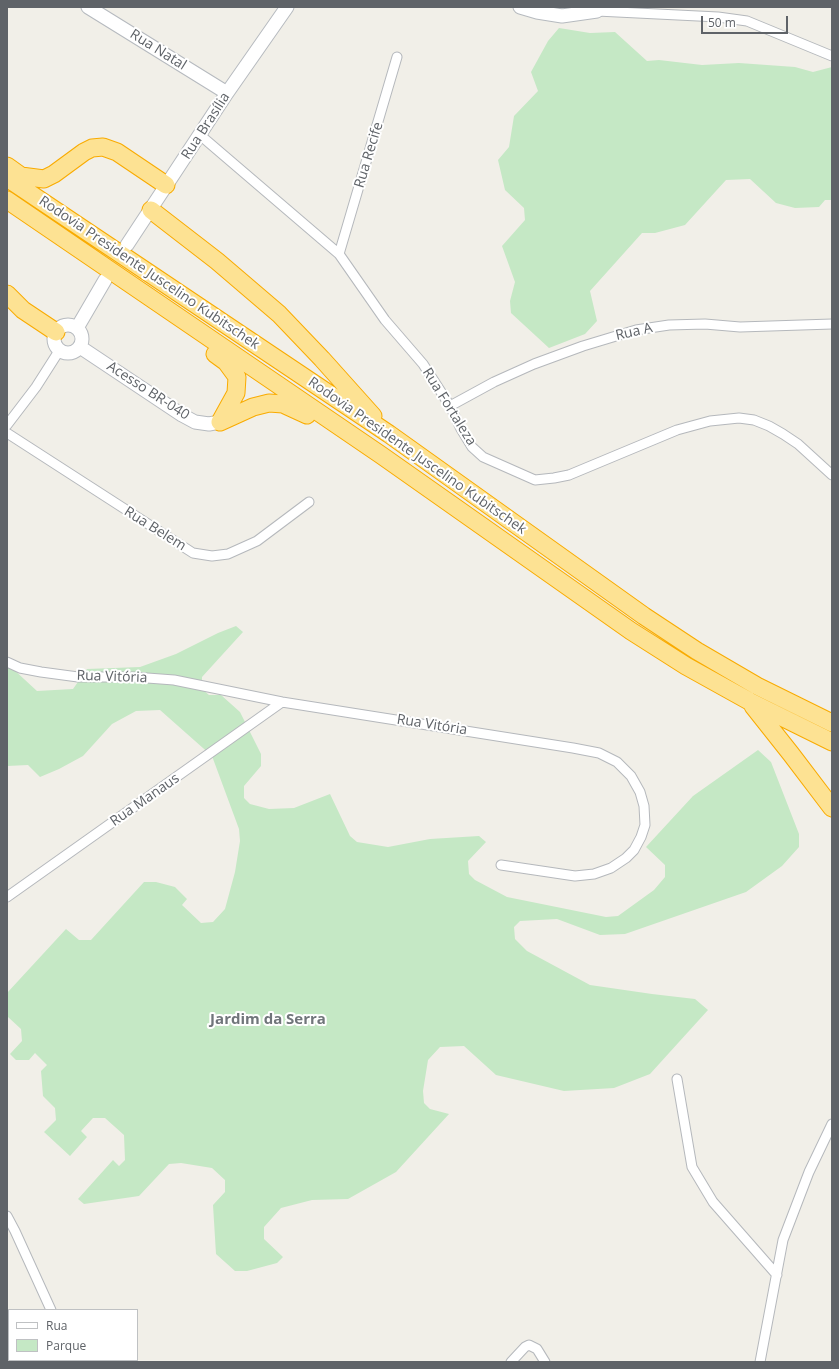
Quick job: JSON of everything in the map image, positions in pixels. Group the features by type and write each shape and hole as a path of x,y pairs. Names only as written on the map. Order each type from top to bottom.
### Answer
{"highway":[{"path":"7,166 21,176 44,179 54,174 84,152 92,148 102,147 117,152 166,185"},
{"name":"Rodovia Presidente Juscelino Kubitschek","path":"7,178 389,434 644,616 690,646 757,686 832,723"},
{"name":"Rodovia Presidente Juscelino Kubitschek","path":"7,200 381,455 631,630 686,666 749,701 832,742"},
{"path":"151,210 217,261 279,314 322,359 389,434"},
{"path":"124,281 226,362 232,369 237,377 236,393 220,422"},
{"path":"7,294 23,310 56,332"},
{"path":"220,422 253,406 269,403 283,404 381,455"},
{"path":"749,701 832,808"}],"street":[{"name":"Rua Natal","path":"88,7 227,93"},
{"name":"Rua Brasília","path":"127,245 227,93 287,7"},
{"path":"520,7 537,12 562,16 599,9 718,17 746,21 832,56"},
{"name":"Rua Recife","path":"339,254 397,57"},
{"name":"Rua Fortaleza","path":"200,135 339,254 385,320 423,364 450,406 472,447 483,457 536,480 554,478 569,475 678,430 710,421 739,418 754,420 783,434 798,444 832,475"},
{"path":"77,328 105,280"},
{"name":"Rua A","path":"450,406 494,382 534,364 583,346 636,330 669,325 705,324 740,327 832,324"},
{"path":"68,325 77,328 82,335 82,339 80,347 77,351 68,354 59,350 54,344 53,340 56,332 63,326 68,325"},
{"name":"Acesso BR-040","path":"80,347 182,415 195,422 209,424 220,422"},
{"path":"7,425 36,387 59,350"},
{"name":"Rua Belem","path":"7,433 193,552 212,556 228,554 257,542 309,502"},
{"name":"Rua Vitória","path":"7,662 20,668 78,677 134,676 174,680 282,702 573,748 599,753 617,762 631,776 640,792 644,806 645,825 634,850 626,858 611,868 594,874 575,876 501,865"},
{"name":"Rua Manaus","path":"7,897 282,702"},
{"path":"677,1078 692,1166 713,1202 777,1274"},
{"path":"760,1362 783,1240 809,1172 832,1124"},
{"path":"7,1216 51,1309"},
{"path":"511,1362 525,1347 529,1345 537,1350 545,1362"}],"green space":[{"path":"559,28 590,33 615,32 647,61 659,60 702,65 739,63 795,67 813,72 832,67 832,200 825,200 819,207 795,208 776,203 750,179 726,180 685,225 655,233 642,233 590,291 597,321 585,334 549,348 511,313 510,301 515,282 502,246 525,220 524,208 505,190 498,160 509,147 514,116 538,91 531,72 548,41"},
{"path":"236,626 243,632 202,677 202,689 209,695 221,695 240,712 261,754 261,766 244,786 244,798 250,804 269,809 294,808 330,794 350,836 357,842 388,847 430,839 479,836 486,842 468,861 469,874 475,880 507,897 606,917 618,916 654,890 665,877 665,865 646,847 693,796 758,750 771,762 799,834 799,847 782,866 746,892 625,934 600,935 557,919 520,921 514,927 515,939 527,951 590,985 695,999 708,1010 650,1074 614,1088 564,1091 496,1075 464,1046 440,1047 428,1060 423,1091 424,1103 430,1109 449,1114 396,1172 348,1199 312,1200 281,1208 264,1227 264,1239 283,1257 277,1263 247,1271 235,1271 216,1254 213,1205 225,1192 225,1180 212,1168 181,1163 169,1164 139,1196 84,1204 78,1199 113,1160 119,1166 125,1160 124,1135 105,1118 93,1118 81,1131 87,1137 70,1156 44,1132 56,1120 55,1108 43,1096 41,1071 47,1065 35,1053 29,1060 16,1060 10,1054 22,1041 21,1029 8,1017 7,993 66,929 79,940 91,940 144,882 156,882 175,887 187,899 182,905 201,923 213,922 225,909 235,872 240,841 239,829 212,756 160,710 136,711 112,724 83,756 40,777 28,765 7,766 7,666 11,667 37,691 73,689 87,669 140,667 176,654 218,633"}],"district":[{"name":"Jardim da Serra","path":"268,1020"}]}
